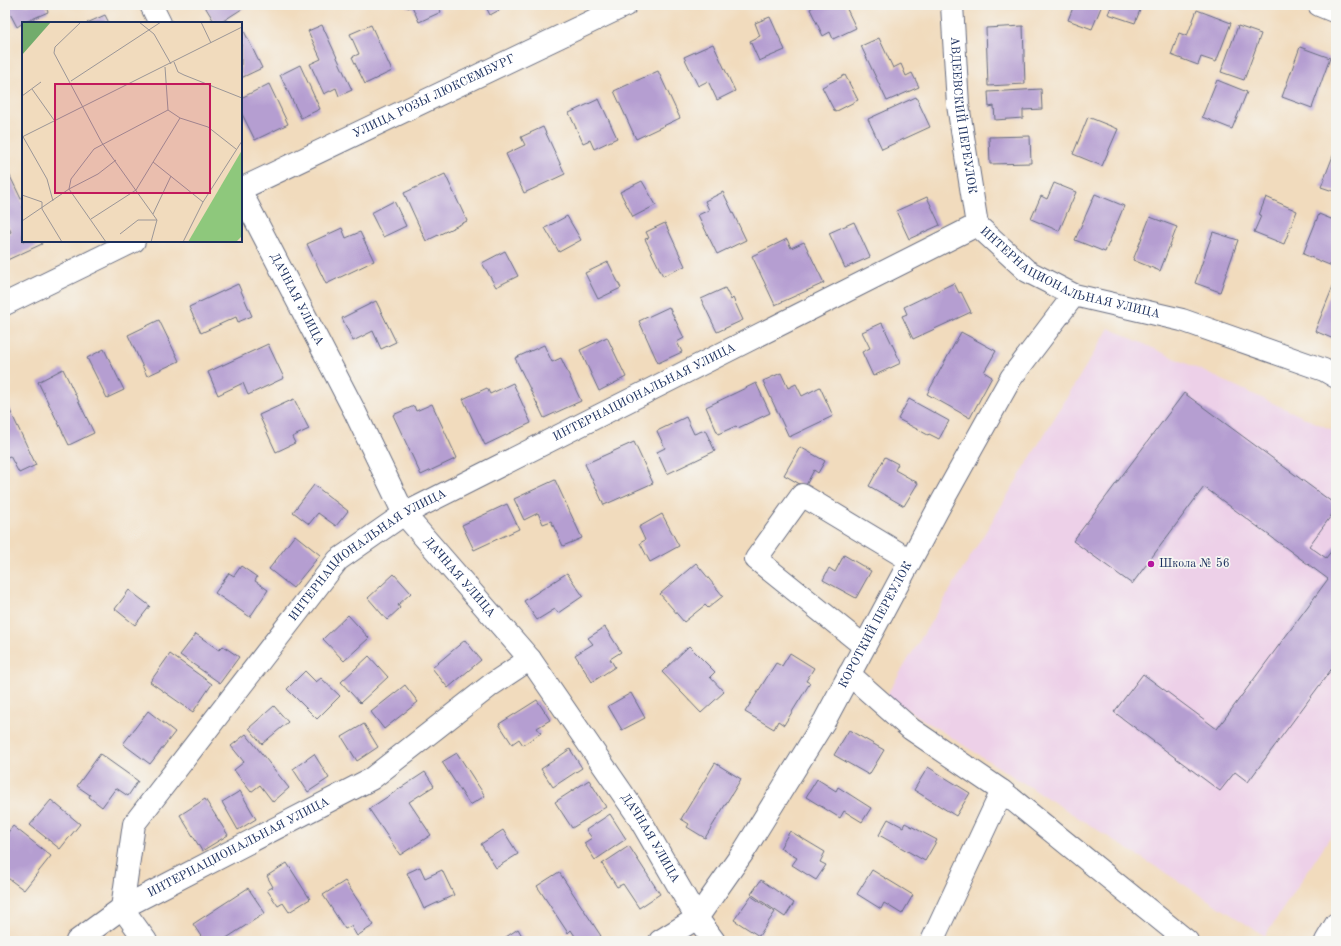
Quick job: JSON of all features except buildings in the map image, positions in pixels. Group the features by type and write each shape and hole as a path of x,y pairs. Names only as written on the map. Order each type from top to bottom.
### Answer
{"street":[{"path":"151,5 160,22"},
{"name":"УЛИЦА РОЗЫ ЛЮКСЕМБУРГ","path":"242,189 626,5"},
{"name":"АВДЕЕВСКИЙ ПЕРЕУЛОК","path":"952,5 958,105 977,224"},
{"path":"1319,5 1336,12"},
{"name":"ДАЧНАЯ УЛИЦА","path":"242,194 352,405 404,514 530,659 638,816 697,918 714,941"},
{"name":"ИНТЕРНАЦИОНАЛЬНАЯ УЛИЦА","path":"122,908 134,824 338,560 404,514 977,224 1027,271 1074,295 1182,320 1324,370 1336,378"},
{"path":"5,304 132,242"},
{"name":"КОРОТКИЙ ПЕРЕУЛОК","path":"660,941 697,918 752,838 825,720 910,560 1011,378 1074,295"},
{"path":"864,646 756,559 802,495 910,560"},
{"name":"ИНТЕРНАЦИОНАЛЬНАЯ УЛИЦА","path":"77,941 122,908 371,779 491,685 530,659"},
{"path":"849,674 911,728 1002,791 1187,941"},
{"path":"932,941 1002,791"},
{"path":"122,908 146,941"},
{"path":"1326,941 1336,924"}],"shaded area":[{"name":"Школа № 56","path":"1109,328 1336,432 1336,828 1265,936 886,696"}],"place":[{"name":"Школа № 56","path":"1151,564"}]}
